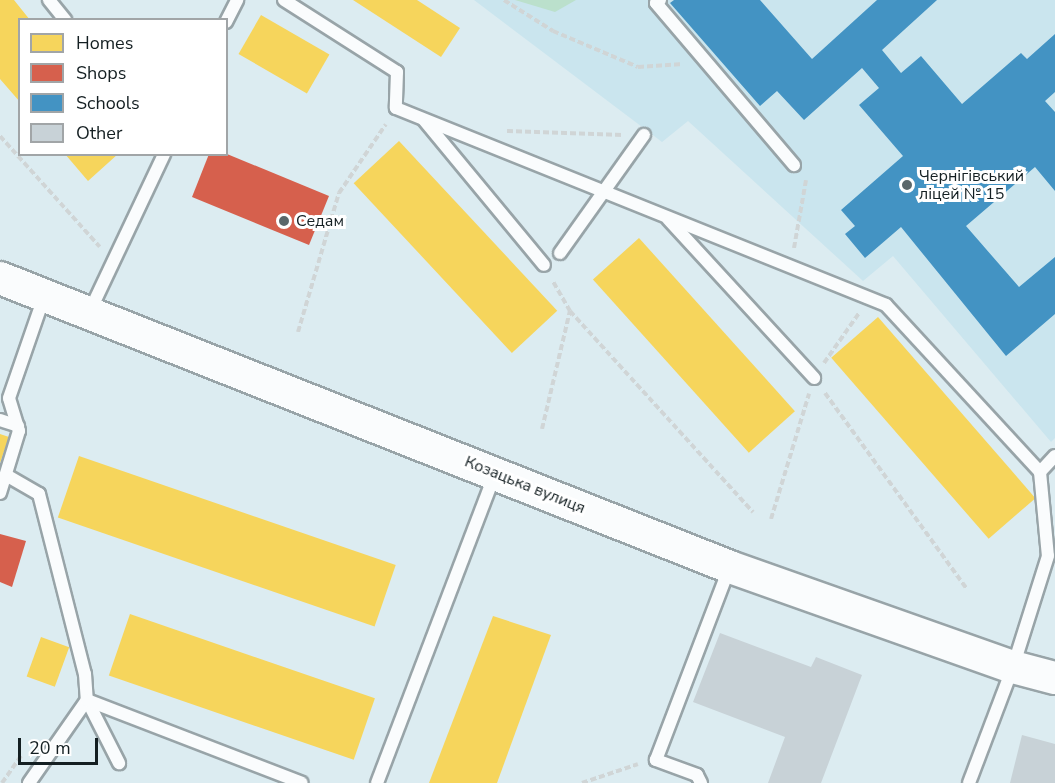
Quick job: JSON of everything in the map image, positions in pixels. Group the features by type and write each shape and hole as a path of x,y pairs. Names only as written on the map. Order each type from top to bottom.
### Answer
{"main road":[{"name":"Козацька вулиця","path":"0,278 730,567 1013,667 1055,678"}],"lane":[{"path":"49,0 63,18"},
{"path":"228,18 237,0"},
{"path":"284,0 397,72 396,108 886,305 1040,472 1048,556 1013,667 969,783"},
{"path":"660,0 656,3 794,165"},
{"path":"423,119 544,265"},
{"path":"560,254 644,135"},
{"path":"88,314 163,156"},
{"path":"665,216 814,378"},
{"path":"0,493 18,426 9,398 45,296"},
{"path":"0,420 18,426"},
{"path":"1040,472 1055,456"},
{"path":"377,783 495,474"},
{"path":"6,475 39,494 86,674 87,700 119,763"},
{"path":"701,783 697,775 656,760 730,567"},
{"path":"34,781 87,700"},
{"path":"87,700 302,783"}],"path":[{"path":"504,0 554,31 638,67 708,63"},
{"path":"298,332 339,193 396,108"},
{"path":"505,131 644,135"},
{"path":"0,136 107,256"},
{"path":"790,266 808,183 794,165"},
{"path":"544,265 570,311 753,512"},
{"path":"771,519 814,378 869,298"},
{"path":"542,429 570,311"},
{"path":"814,378 966,588"},
{"path":"582,783 618,769 656,760"}],"shaded area":[{"name":"Чернігівський ліцей № 15","path":"474,0 1055,0 1055,438 1051,442 893,256 863,281 688,121 662,142"}],"green space":[{"path":"515,0 576,0 555,12"}],"building: Homes":[{"path":"0,0 14,0 28,18 18,18 18,100 0,79"},
{"path":"353,0 417,0 460,28 441,57"},
{"path":"261,15 329,54 307,93 238,54"},
{"path":"399,141 557,311 512,353 354,183"},
{"path":"67,156 116,156 88,181"},
{"path":"639,238 795,411 749,453 593,279"},
{"path":"878,317 1035,498 989,539 831,358"},
{"path":"0,434 9,437 0,463"},
{"path":"79,456 396,565 375,627 58,517"},
{"path":"130,614 375,698 354,760 109,675"},
{"path":"493,616 551,635 497,783 429,783"},
{"path":"41,637 69,647 55,687 27,676"}],"building: Shops":[{"name":"Седам","path":"228,154 329,196 309,245 192,197 208,156"},
{"path":"0,534 26,541 12,587 0,582"}],"building: Schools":[{"path":"674,0 760,0 812,59 877,0 937,0 882,50 901,73 921,56 962,104 1021,53 1027,59 1055,34 1055,92 1045,101 1055,112 1055,191 1035,167 966,226 1019,287 1055,257 1055,314 1006,356 901,227 865,258 845,234 855,226 841,210 903,156 859,105 879,88 862,68 804,120 777,91 760,106 670,3"}],"building: Other":[{"path":"720,633 811,667 816,657 862,675 821,783 768,783 785,737 693,702"},
{"path":"1022,735 1055,744 1055,783 1010,783"}],"place":[{"name":"Чернігівський ліцей № 15","path":"907,185"},
{"name":"Седам","path":"284,221"}]}
